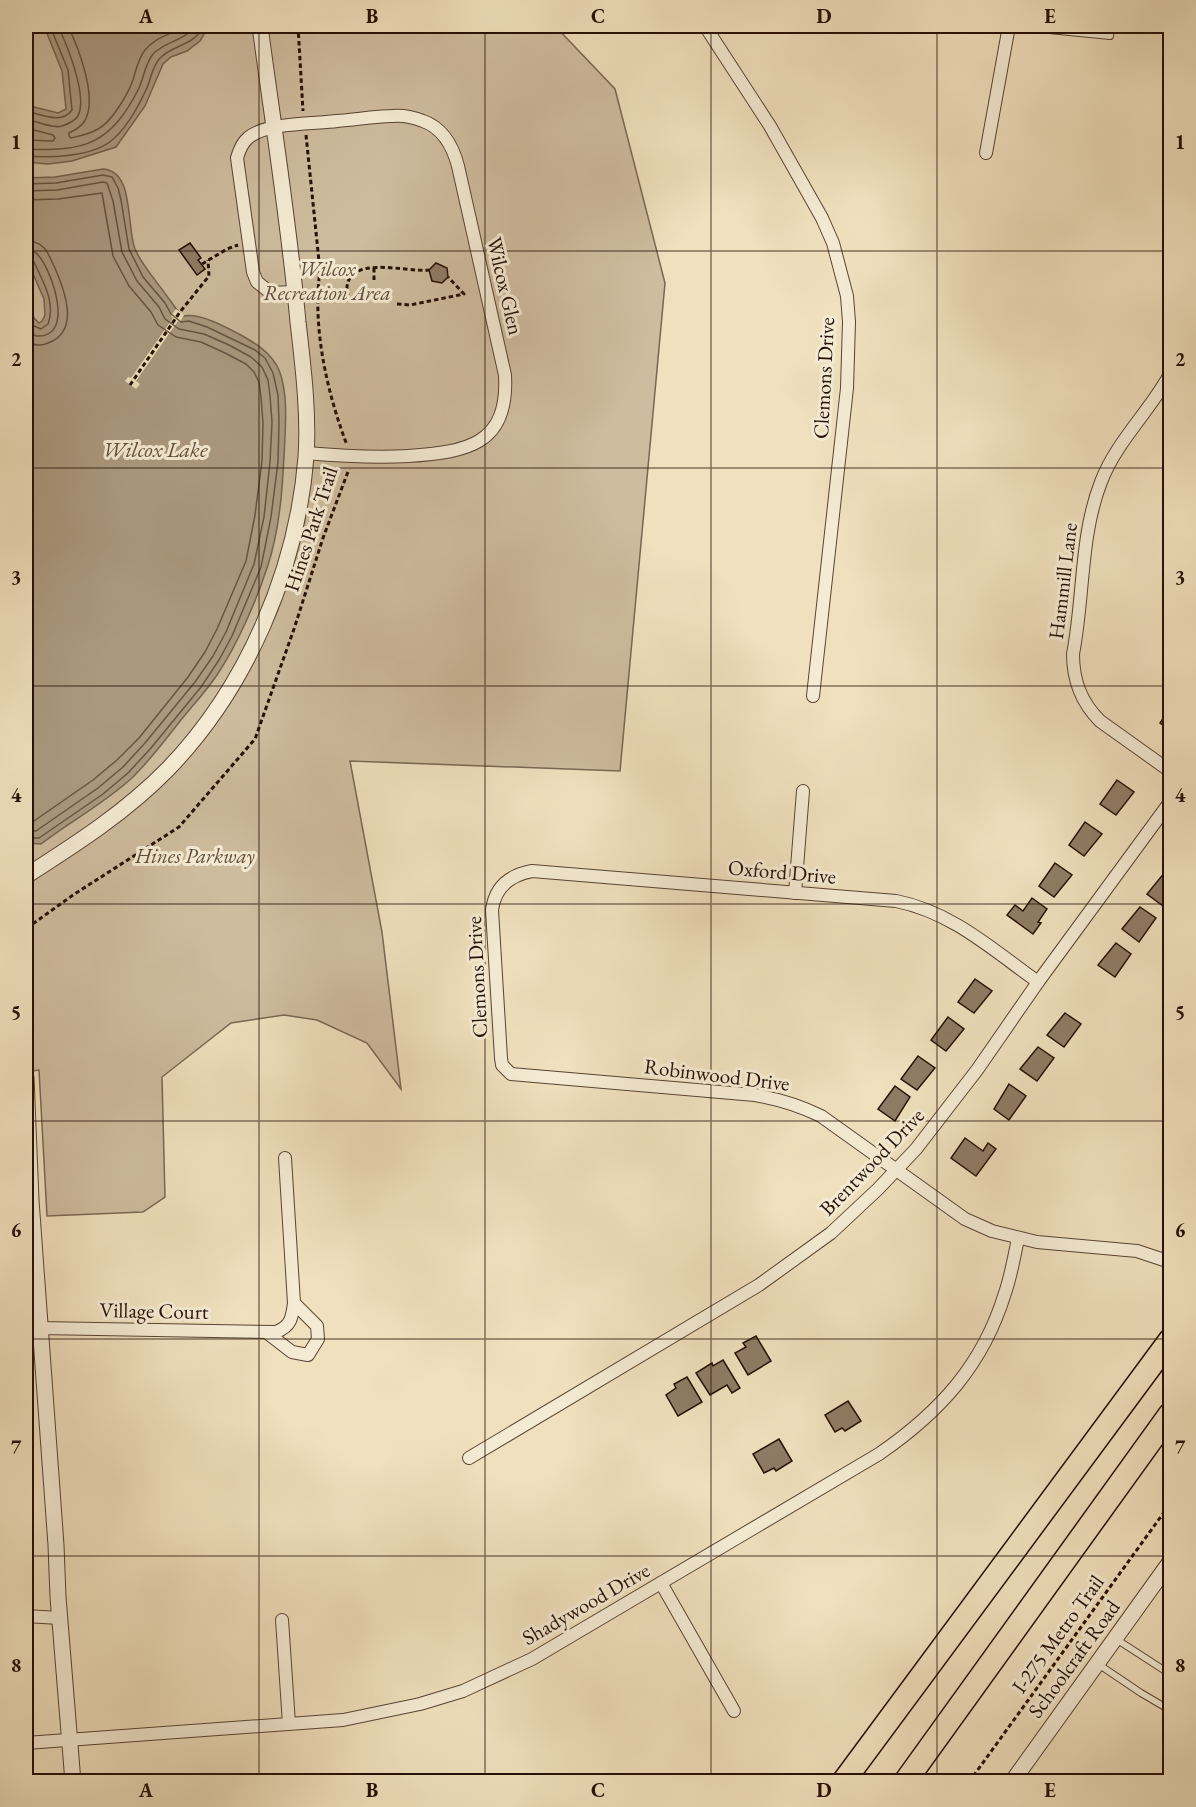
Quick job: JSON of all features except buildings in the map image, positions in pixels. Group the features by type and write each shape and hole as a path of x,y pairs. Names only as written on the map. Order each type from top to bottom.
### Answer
{"highway":[{"path":"843,1782 1170,1340"},
{"path":"905,1782 1170,1414"}],"street":[{"path":"26,876 95,831 131,804 185,750 218,706 250,650 272,602 282,572 299,510 306,453 304,386 296,292 260,26"},
{"name":"Clemons Drive","path":"705,26 770,126 822,218 833,243 847,296 849,322 847,388 813,696"},
{"path":"986,153 1009,26"},
{"name":"Wilcox Glen","path":"296,292 271,293 257,282 253,272 237,158 248,138 274,128 391,116 426,121 446,138 454,150 458,166 505,375 504,408 496,424 485,437 462,450 435,454 349,457 306,453"},
{"name":"Hammill Lane","path":"1170,374 1110,462 1101,480 1093,505 1073,668 1081,696 1100,721 1170,771"},
{"path":"795,893 803,791"},
{"name":"Brentwood Drive","path":"469,1458 759,1285 831,1233 916,1149 977,1070 1038,982 1170,802"},
{"name":"Oxford Drive","path":"503,884 520,873 532,871 896,901 926,909 958,924 1038,982"},
{"name":"Clemons Drive","path":"503,884 495,895 492,910 501,1058 506,1070"},
{"name":"Robinwood Drive","path":"506,1070 517,1075 781,1099 821,1116 965,1219 992,1231 1018,1239 1128,1249 1168,1261"},
{"path":"26,1077 33,1330 56,1545 59,1618 73,1782"},
{"name":"Village Court","path":"33,1330 276,1332 284,1329 292,1319 294,1303 285,1158"},
{"name":"Shadywood Drive","path":"26,1743 343,1720 420,1704 463,1691 532,1659 879,1454 931,1414 961,1381 985,1343 1005,1292 1018,1239"},
{"path":"267,1332 292,1352 308,1355 318,1339 317,1326 294,1303"},
{"name":"Schoolcraft Road","path":"1012,1782 1170,1562"},
{"path":"661,1583 734,1711"},
{"path":"26,1616 59,1618"},
{"path":"282,1620 289,1724"}],"lane":[{"path":"1009,26 1110,36 1111,26"},
{"path":"1115,1638 1170,1674"},
{"path":"1097,1663 1170,1710"}],"path":[{"name":"Hines Park Trail","path":"26,927 179,827 255,739 323,538 349,471 348,447 332,401 321,341 317,289 320,271 304,124 298,26"},
{"path":"202,264 227,249 249,242"},
{"path":"130,385 180,312 208,276 208,260"},
{"path":"356,298 347,294 346,285 350,276 355,272 392,267 417,272 429,270"},
{"path":"374,268 374,280"},
{"path":"398,304 410,305 464,294 448,278"},
{"name":"I-275 Metro Trail","path":"969,1782 1170,1504"}],"green space":[{"path":"26,26 555,26 615,89 665,283 620,771 350,761 382,932 401,1089 367,1043 317,1020 284,1015 231,1023 162,1077 165,1197 143,1212 47,1216 39,1070 26,1072"}],"water":[{"path":"44,26 209,26 200,41 163,64 145,106 116,147 72,161 48,164 26,162 26,105 58,113 66,109 62,71"},
{"name":"Wilcox Lake","path":"103,169 113,172 120,179 128,202 135,249 179,312 183,316 204,318 233,331 262,349 276,364 282,378 286,420 280,503 272,552 257,595 239,637 212,682 133,777 99,804 41,844 26,843 26,296 34,318 39,323 45,315 44,299 26,258 26,178 55,177"}],"pier":[{"path":"176,309 184,315 136,381 140,384 136,389 125,381 128,377 131,378 173,318 171,316"}],"park label":[{"name":"Wilcox Recreation Area","path":"327,281"},
{"name":"Hines Parkway","path":"195,856"}]}
